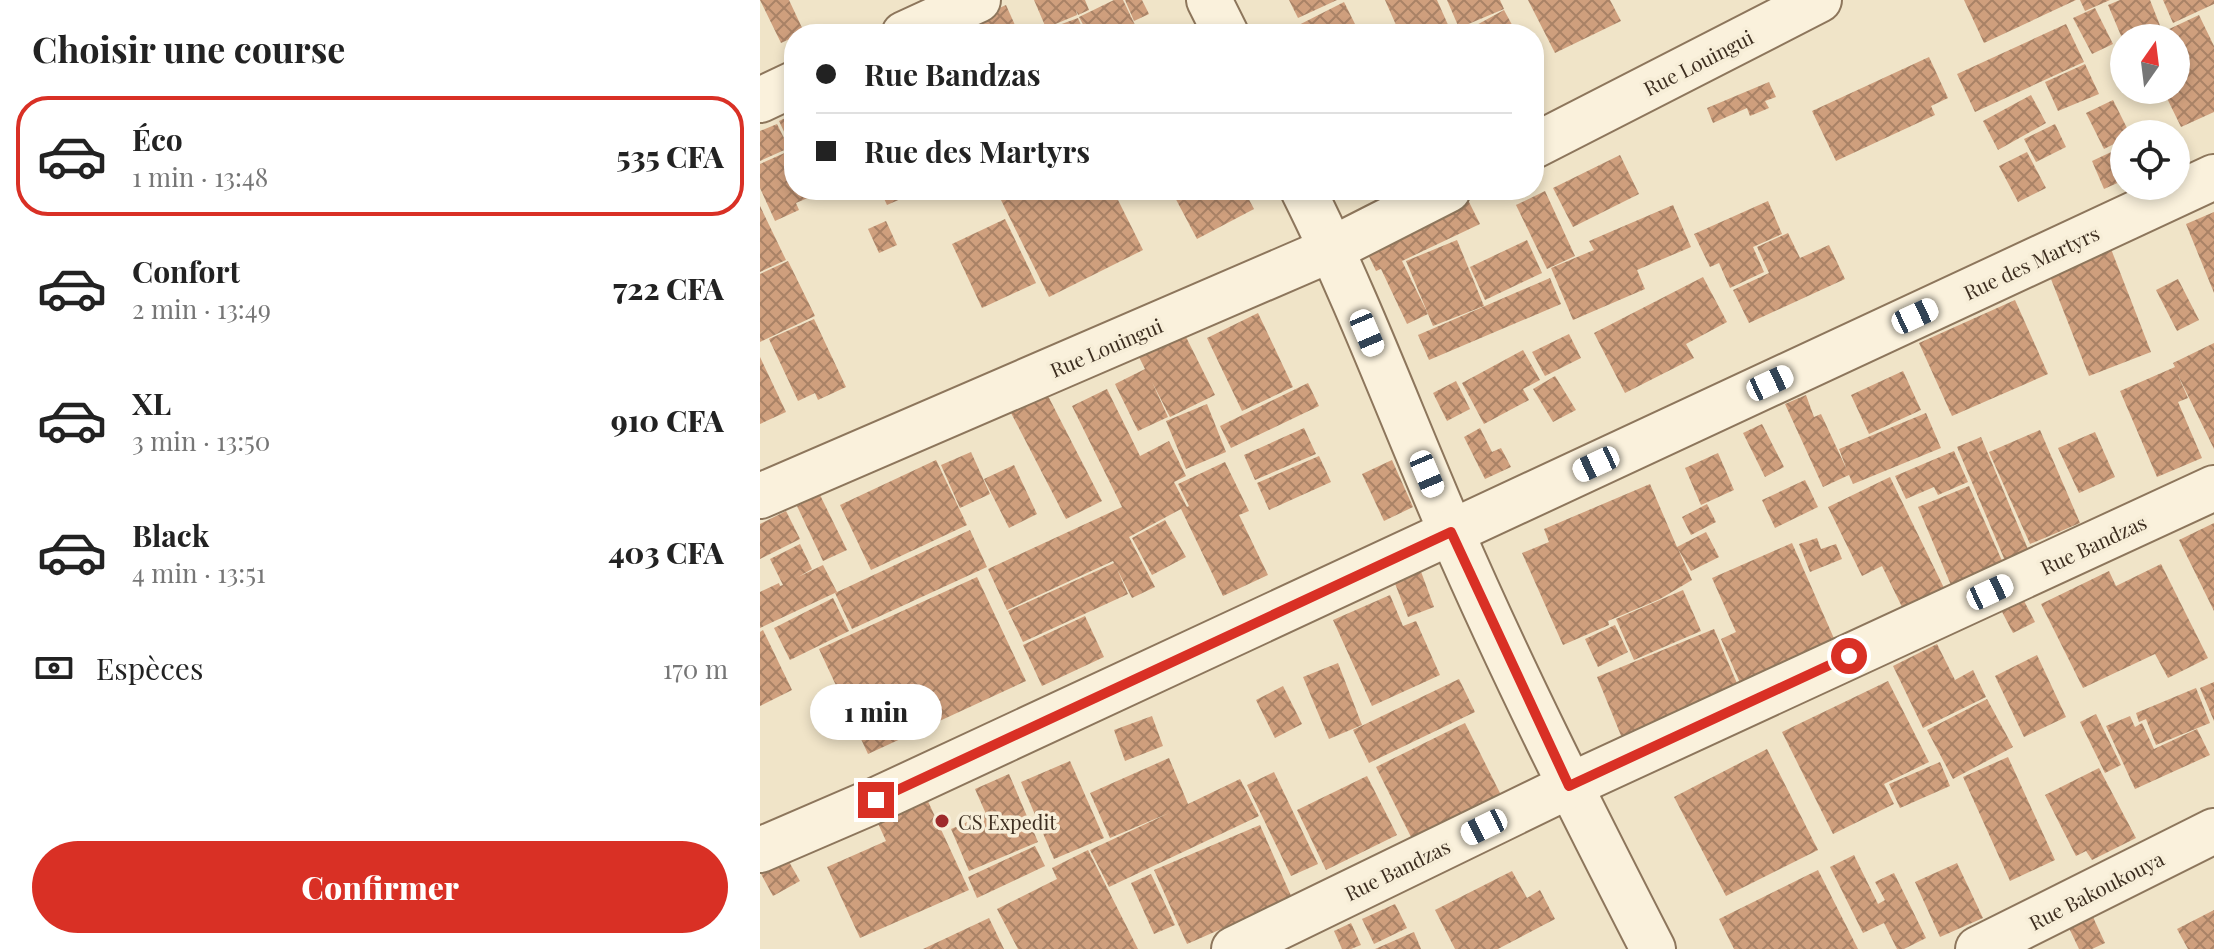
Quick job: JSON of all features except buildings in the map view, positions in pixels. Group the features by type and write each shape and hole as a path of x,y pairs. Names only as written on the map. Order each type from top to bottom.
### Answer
{"street":[{"path":"926,24 978,0"},
{"path":"1209,0 1221,24"},
{"name":"Rue Louingui","path":"1544,141 1819,0"},
{"path":"760,100 784,89"},
{"name":"Rue des Martyrs","path":"760,850 876,800 2214,177"},
{"path":"1308,200 1332,249 1451,532 1569,786 1653,949"},
{"name":"Rue Louingui","path":"760,496 1332,249 1428,200"},
{"name":"Rue Bandzas","path":"1234,949 1569,786 2214,488"},
{"name":"Rue Bakoukouya","path":"1978,949 2214,831"}],"place":[{"name":"CS Expedit","path":"942,821"}],"route":[{"path":"876,800 1451,532 1569,786 1849,656"}]}
